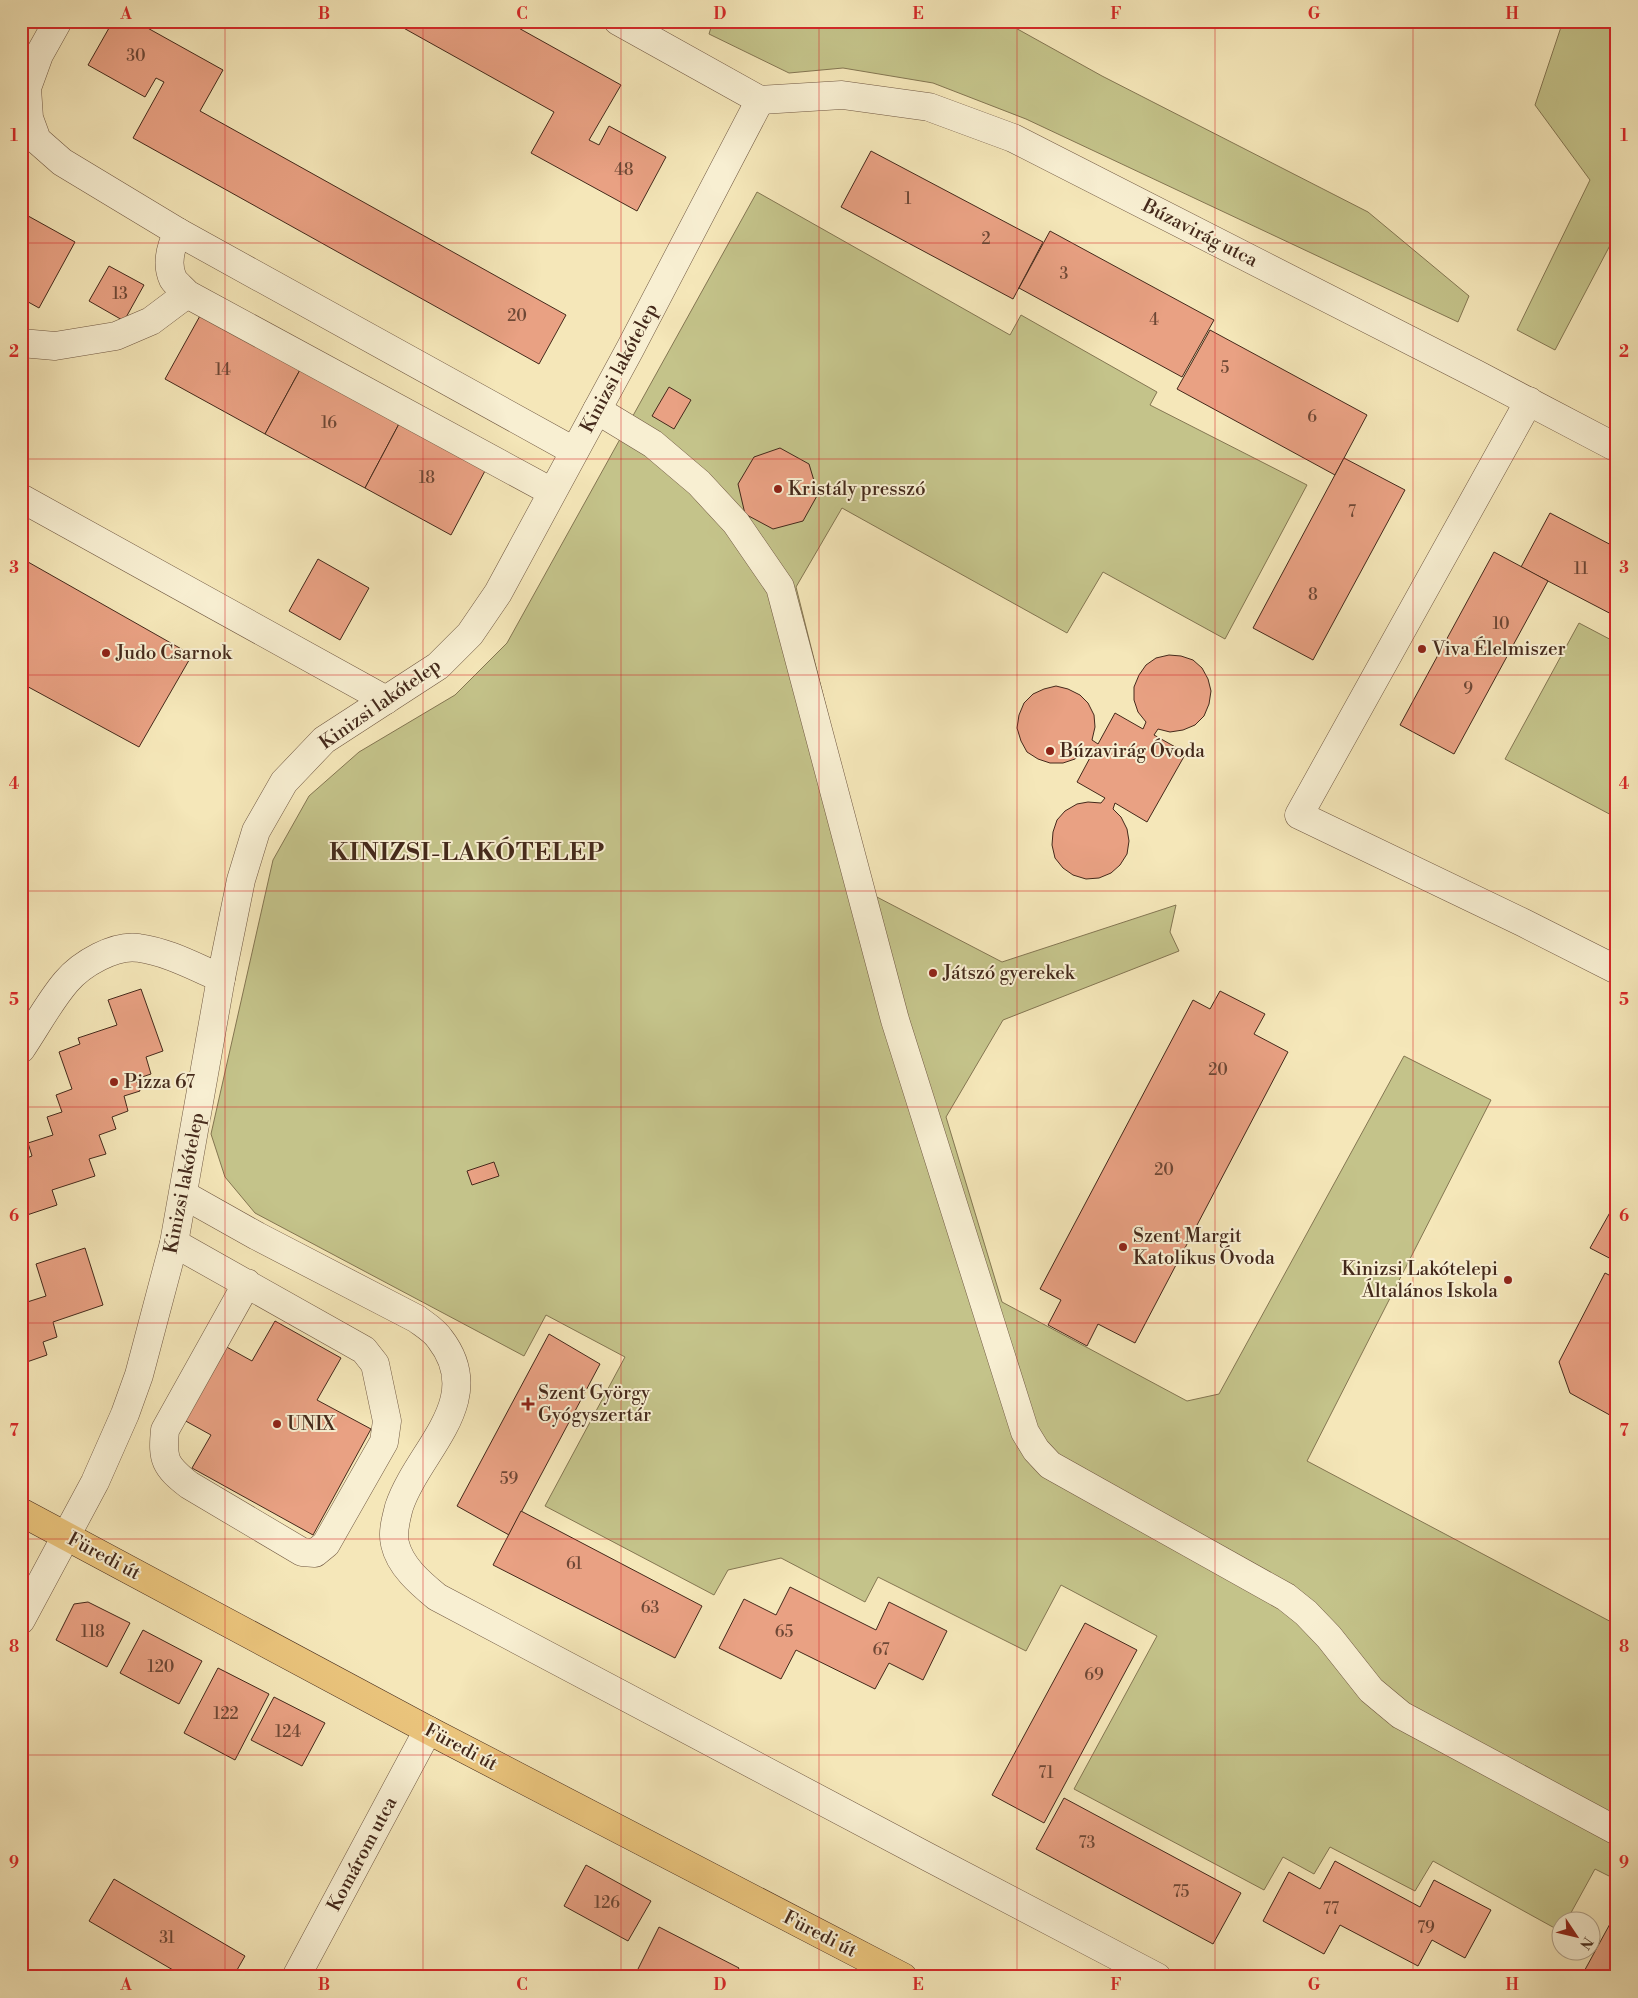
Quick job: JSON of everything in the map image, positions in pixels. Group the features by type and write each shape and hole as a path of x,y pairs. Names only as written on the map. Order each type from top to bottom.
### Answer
{"main road":[{"name":"Füredi út","path":"21,1512 428,1730 903,1977"}],"street":[{"path":"58,21 39,55 27,88 29,118 37,140 62,162 178,232 574,451"},
{"path":"618,21 760,100"},
{"name":"Búzavirág utca","path":"760,100 842,95 929,107 1013,138 1529,401 1617,448"},
{"name":"Kinizsi lakótelep","path":"21,1620 95,1482 126,1414 139,1375 174,1243 221,978 241,880 256,831 284,782 324,740 438,666 470,634 498,593 597,410 760,100"},
{"path":"178,232 170,253 170,266 174,279 187,294 552,492"},
{"path":"21,343 54,346 116,336 151,321 187,294"},
{"path":"1529,401 1298,815 1531,926 1617,970"},
{"path":"597,410 653,444 699,483 736,523 780,586 895,1020 1022,1423 1036,1450 1050,1465 1286,1597 1306,1613 1329,1637 1371,1690 1401,1715 1617,1831"},
{"path":"21,498 386,700"},
{"path":"21,1049 66,981 90,962 114,950 137,947 161,953 221,978"},
{"path":"184,1195 258,1236 418,1319 440,1338 454,1361 457,1391 447,1420 403,1494 394,1522 395,1544 402,1559 416,1580 446,1601 928,1858 1157,1977"},
{"path":"174,1243 247,1283 364,1350 375,1364 387,1421 384,1442 326,1544 315,1553 302,1552 189,1485 172,1471 163,1452 164,1430 247,1283"},
{"name":"Komárom utca","path":"296,1977 341,1911 357,1864 428,1730"},
{"path":"314,1977 341,1911"}],"shaded area":[{"path":"713,21 1003,21 1102,76 1368,212 1469,296 1458,322 1026,119 933,83 843,68 789,73 709,34"},
{"path":"1563,21 1617,21 1617,232 1555,350 1517,330 1590,180 1535,105"},
{"path":"757,192 1010,335 1021,315 1157,392 1150,405 1307,485 1225,639 1103,572 1067,633 842,508 796,587 873,895 1002,962 1176,905 1170,932 1179,951 1003,1020 946,1117 1002,1302 1187,1401 1219,1394 1404,1056 1491,1100 1307,1461 1617,1625 1617,1880 1595,1869 1572,1910 1550,1910 1550,1925 1433,1861 1415,1891 1330,1847 1314,1874 1283,1857 1264,1890 1074,1789 1157,1636 1061,1585 1026,1651 878,1577 865,1602 781,1558 728,1570 714,1595 545,1506 625,1357 546,1315 524,1356 255,1213 225,1177 211,1134 273,860 309,796 359,752 455,695 507,643"},
{"path":"1579,623 1617,643 1617,818 1505,759"}],"building":[{"path":"113,21 135,21 223,70 200,111 566,315 539,364 133,138 164,82 156,78 145,97 88,65"},
{"path":"391,21 506,21 621,85 589,140 599,145 609,126 666,157 637,211 531,153 554,112"},
{"path":"871,151 1043,242 1013,299 841,207"},
{"path":"21,212 75,242 39,308 21,298"},
{"path":"1050,231 1214,320 1182,377 1019,288"},
{"path":"109,266 144,285 124,321 89,301"},
{"path":"201,314 301,368 265,434 165,379"},
{"path":"1210,330 1367,415 1335,475 1177,389"},
{"path":"301,368 400,422 365,488 265,434"},
{"path":"669,387 691,400 674,429 652,416"},
{"path":"400,422 486,469 451,535 365,488"},
{"name":"Kristály presszó","path":"780,448 809,464 818,494 803,521 773,529 745,514 738,484 754,457"},
{"path":"1344,458 1405,490 1313,660 1253,628"},
{"path":"1550,513 1617,548 1617,617 1521,567"},
{"path":"1494,552 1548,581 1454,754 1400,725"},
{"name":"Judo Csarnok","path":"21,558 192,655 139,747 21,683 21,662 26,655 21,652"},
{"path":"318,559 369,588 340,640 289,611"},
{"path":"1169,655 1193,660 1202,668 1208,679 1211,691 1209,704 1204,716 1195,725 1183,730 1170,732 1158,729 1154,735 1186,753 1147,822 1115,803 1113,809 1121,817 1127,829 1129,841 1127,854 1120,865 1111,873 1099,878 1086,879 1073,875 1063,868 1055,858 1052,845 1053,832 1057,820 1065,811 1077,804 1088,802 1101,803 1105,798 1077,782 1092,754 1085,751 1075,759 1063,763 1050,763 1038,759 1027,752 1017,728 1019,715 1024,703 1033,694 1056,686 1080,695 1088,703 1094,715 1095,727 1092,740 1098,744 1115,713 1143,729 1146,722 1138,712 1134,700 1134,687 1146,665 1156,658"},
{"path":"141,989 163,1051 146,1057 151,1074 136,1079 140,1091 124,1096 128,1111 112,1117 116,1129 99,1135 106,1154 89,1159 95,1176 52,1190 57,1205 21,1217 21,1160 32,1156 28,1143 53,1135 47,1117 62,1112 56,1095 72,1089 59,1052 80,1044 78,1038 117,1025 108,1000"},
{"path":"1220,991 1265,1014 1254,1034 1288,1052 1135,1343 1098,1324 1087,1346 1048,1325 1061,1300 1040,1289 1193,1000 1210,1009"},
{"path":"494,1162 499,1176 472,1185 467,1171"},
{"path":"1617,1200 1617,1262 1590,1248"},
{"path":"85,1248 103,1305 53,1322 57,1337 43,1342 47,1355 21,1364 21,1304 46,1296 36,1264"},
{"path":"1605,1273 1617,1279 1617,1419 1570,1393 1559,1362"},
{"name":"UNIX","path":"275,1321 341,1358 317,1400 371,1429 313,1535 192,1468 211,1435 182,1419 223,1345 252,1361"},
{"path":"549,1334 600,1364 509,1535 457,1506"},
{"path":"521,1511 702,1606 675,1658 493,1565"},
{"path":"790,1587 876,1630 889,1602 947,1631 923,1680 889,1663 875,1689 796,1650 781,1679 719,1648 744,1599 776,1615"},
{"path":"88,1602 130,1623 107,1667 56,1640 74,1604"},
{"path":"1085,1623 1137,1650 1044,1823 992,1795"},
{"path":"143,1630 202,1661 179,1704 120,1673"},
{"path":"218,1668 269,1694 235,1760 184,1733"},
{"path":"274,1697 325,1723 302,1766 251,1740"},
{"path":"1064,1798 1241,1893 1213,1944 1036,1849"},
{"path":"1335,1861 1420,1907 1434,1880 1491,1910 1465,1958 1432,1940 1418,1966 1340,1925 1324,1954 1263,1921 1289,1872 1320,1889"},
{"path":"586,1865 651,1901 628,1941 564,1906"},
{"path":"114,1879 245,1956 233,1977 185,1977 89,1921"},
{"path":"1617,1911 1617,1977 1581,1977 1590,1960 1600,1960 1600,1942"},
{"path":"659,1927 739,1968 734,1977 634,1977"}],"place":[{"name":"Kristály presszó","path":"778,489"},
{"name":"Viva Élelmiszer","path":"1422,649"},
{"name":"Judo Csarnok","path":"106,653"},
{"name":"Búzavirág Óvoda","path":"1050,751"},
{"name":"Játszó gyerekek","path":"933,973"},
{"name":"Pizza 67","path":"114,1082"},
{"name":"Szent Margit Katolikus Óvoda","path":"1123,1247"},
{"name":"Kinizsi Lakótelepi Általános Iskola","path":"1508,1280"},
{"name":"Szent György Gyógyszertár","path":"528,1404"},
{"name":"UNIX","path":"277,1424"}],"district":[{"name":"KINIZSI-LAKÓTELEP","path":"467,853"}]}
